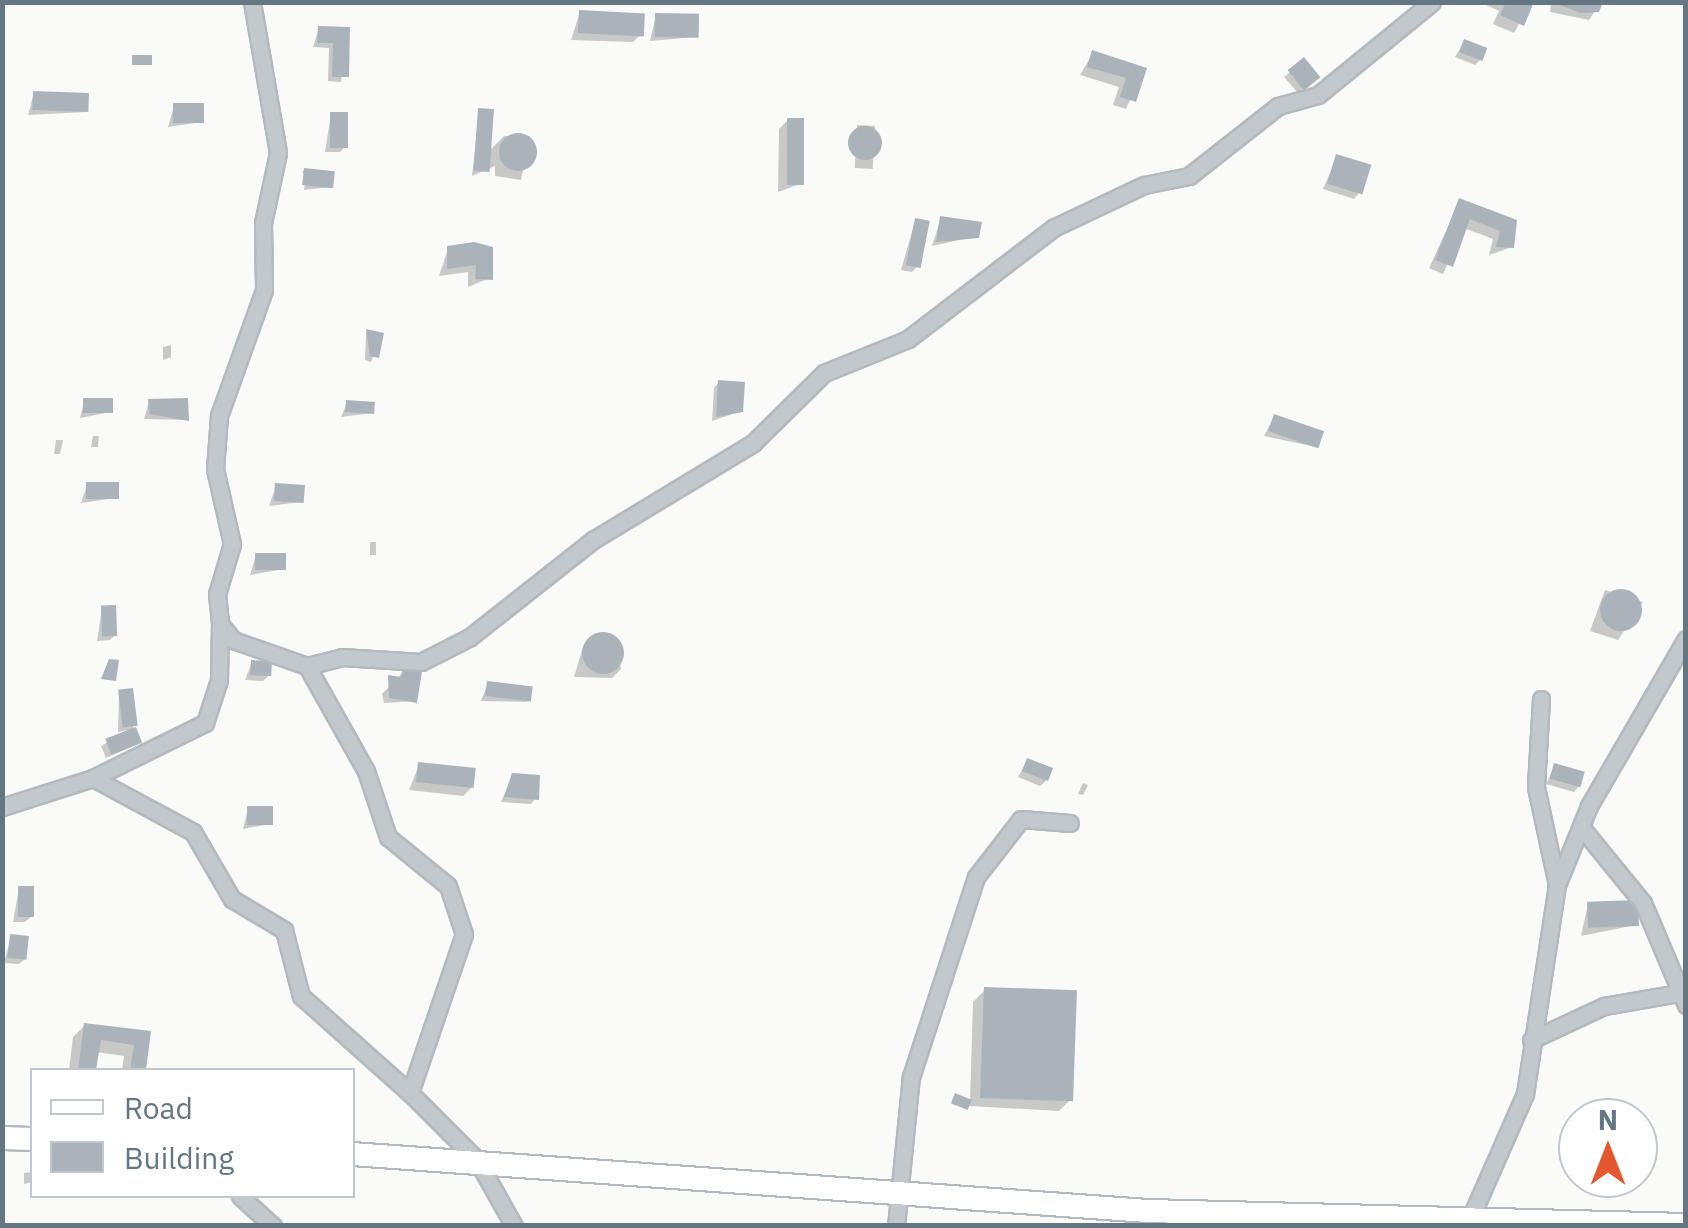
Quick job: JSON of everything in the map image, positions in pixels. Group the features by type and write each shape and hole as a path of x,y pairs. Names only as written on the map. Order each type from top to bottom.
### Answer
{"street":[{"path":"2,807 93,778 205,723 219,680 217,594 232,544 215,469 220,416 264,290 263,223 278,152 252,2"},
{"path":"220,624 233,640 307,666 342,657 421,662 470,637 593,540 753,442 824,373 908,339 1053,228 1144,185 1189,176 1278,106 1318,95 1432,2"},
{"path":"1470,1219 1524,1094 1557,885 1581,827 1686,639"},
{"path":"307,666 366,770 388,837 448,886 464,934 410,1093"},
{"path":"1542,698 1536,786 1557,885"},
{"path":"93,778 192,832 232,899 276,918 302,996 410,1093 476,1160 514,1226"},
{"path":"896,1226 895,1194 911,1077 976,877 1021,820 1070,823"},
{"path":"1532,1040 1604,1006 1682,997 1644,902 1581,827"},
{"path":"2,1138 30,1139"},
{"path":"355,1154 476,1160 895,1194 1376,1221 1470,1219 1497,1223 1686,1225"},
{"path":"242,1198 274,1226"}],"building":[{"path":"1506,2 1534,2 1524,26 1500,15"},
{"path":"1603,2 1599,12 1581,13 1554,3"},
{"path":"579,10 645,13 644,36 578,33"},
{"path":"655,13 699,14 699,38 655,37"},
{"path":"318,26 350,27 349,77 332,77 333,43 317,43"},
{"path":"1464,39 1487,48 1482,61 1459,52"},
{"path":"1092,50 1147,68 1136,102 1120,97 1126,78 1087,67"},
{"path":"132,55 152,55 152,65 132,65"},
{"path":"1304,57 1320,77 1304,90 1288,70"},
{"path":"33,91 89,93 88,112 32,110"},
{"path":"173,103 204,103 204,123 173,123"},
{"path":"478,108 494,109 490,172 474,171"},
{"path":"330,112 348,112 348,148 330,148"},
{"path":"787,118 804,118 804,185 787,185"},
{"path":"865,126 877,131 882,143 877,155 865,160 853,155 848,143 853,131"},
{"path":"518,133 532,138 537,152 532,166 518,171 504,166 499,152 504,138"},
{"path":"1336,154 1371,165 1362,194 1327,184"},
{"path":"304,168 335,171 333,188 302,185"},
{"path":"1459,198 1517,220 1514,248 1496,247 1500,231 1470,219 1453,267 1435,260"},
{"path":"940,216 982,222 979,238 936,242"},
{"path":"915,218 930,221 921,268 906,265"},
{"path":"474,242 493,247 493,280 475,279 476,265 447,269 447,246"},
{"path":"366,329 384,333 379,358 370,356"},
{"path":"718,380 745,382 743,412 716,417"},
{"path":"83,398 113,398 113,413 83,413"},
{"path":"188,398 189,421 149,414 148,399"},
{"path":"346,400 375,402 374,414 345,412"},
{"path":"1274,414 1324,431 1318,448 1268,431"},
{"path":"86,482 119,482 119,499 86,499"},
{"path":"275,483 305,485 304,503 274,501"},
{"path":"255,553 286,553 286,570 255,570"},
{"path":"1621,589 1636,595 1642,610 1636,625 1621,631 1606,625 1600,610 1606,595"},
{"path":"116,605 117,636 102,637 101,606"},
{"path":"603,632 618,638 624,653 618,668 603,674 588,668 582,653 588,638"},
{"path":"109,659 119,660 116,681 101,679"},
{"path":"251,660 272,661 271,676 250,675"},
{"path":"403,668 422,671 417,703 389,698 388,675 401,677"},
{"path":"487,681 533,687 531,701 485,696"},
{"path":"133,688 138,726 123,728 118,690"},
{"path":"136,727 142,743 111,755 105,739"},
{"path":"1027,758 1053,768 1048,781 1022,771"},
{"path":"418,762 476,768 474,788 416,782"},
{"path":"1554,763 1585,772 1580,787 1550,778"},
{"path":"512,773 540,775 539,800 504,797"},
{"path":"247,806 273,806 273,825 247,825"},
{"path":"18,886 34,886 34,917 18,917"},
{"path":"1638,900 1639,926 1588,928 1587,902"},
{"path":"10,934 29,936 26,960 7,958"},
{"path":"984,987 1077,990 1073,1101 980,1098"},
{"path":"84,1023 151,1031 146,1068 130,1068 134,1045 101,1040 96,1068 78,1068"},
{"path":"955,1093 972,1100 968,1110 951,1103"}]}
